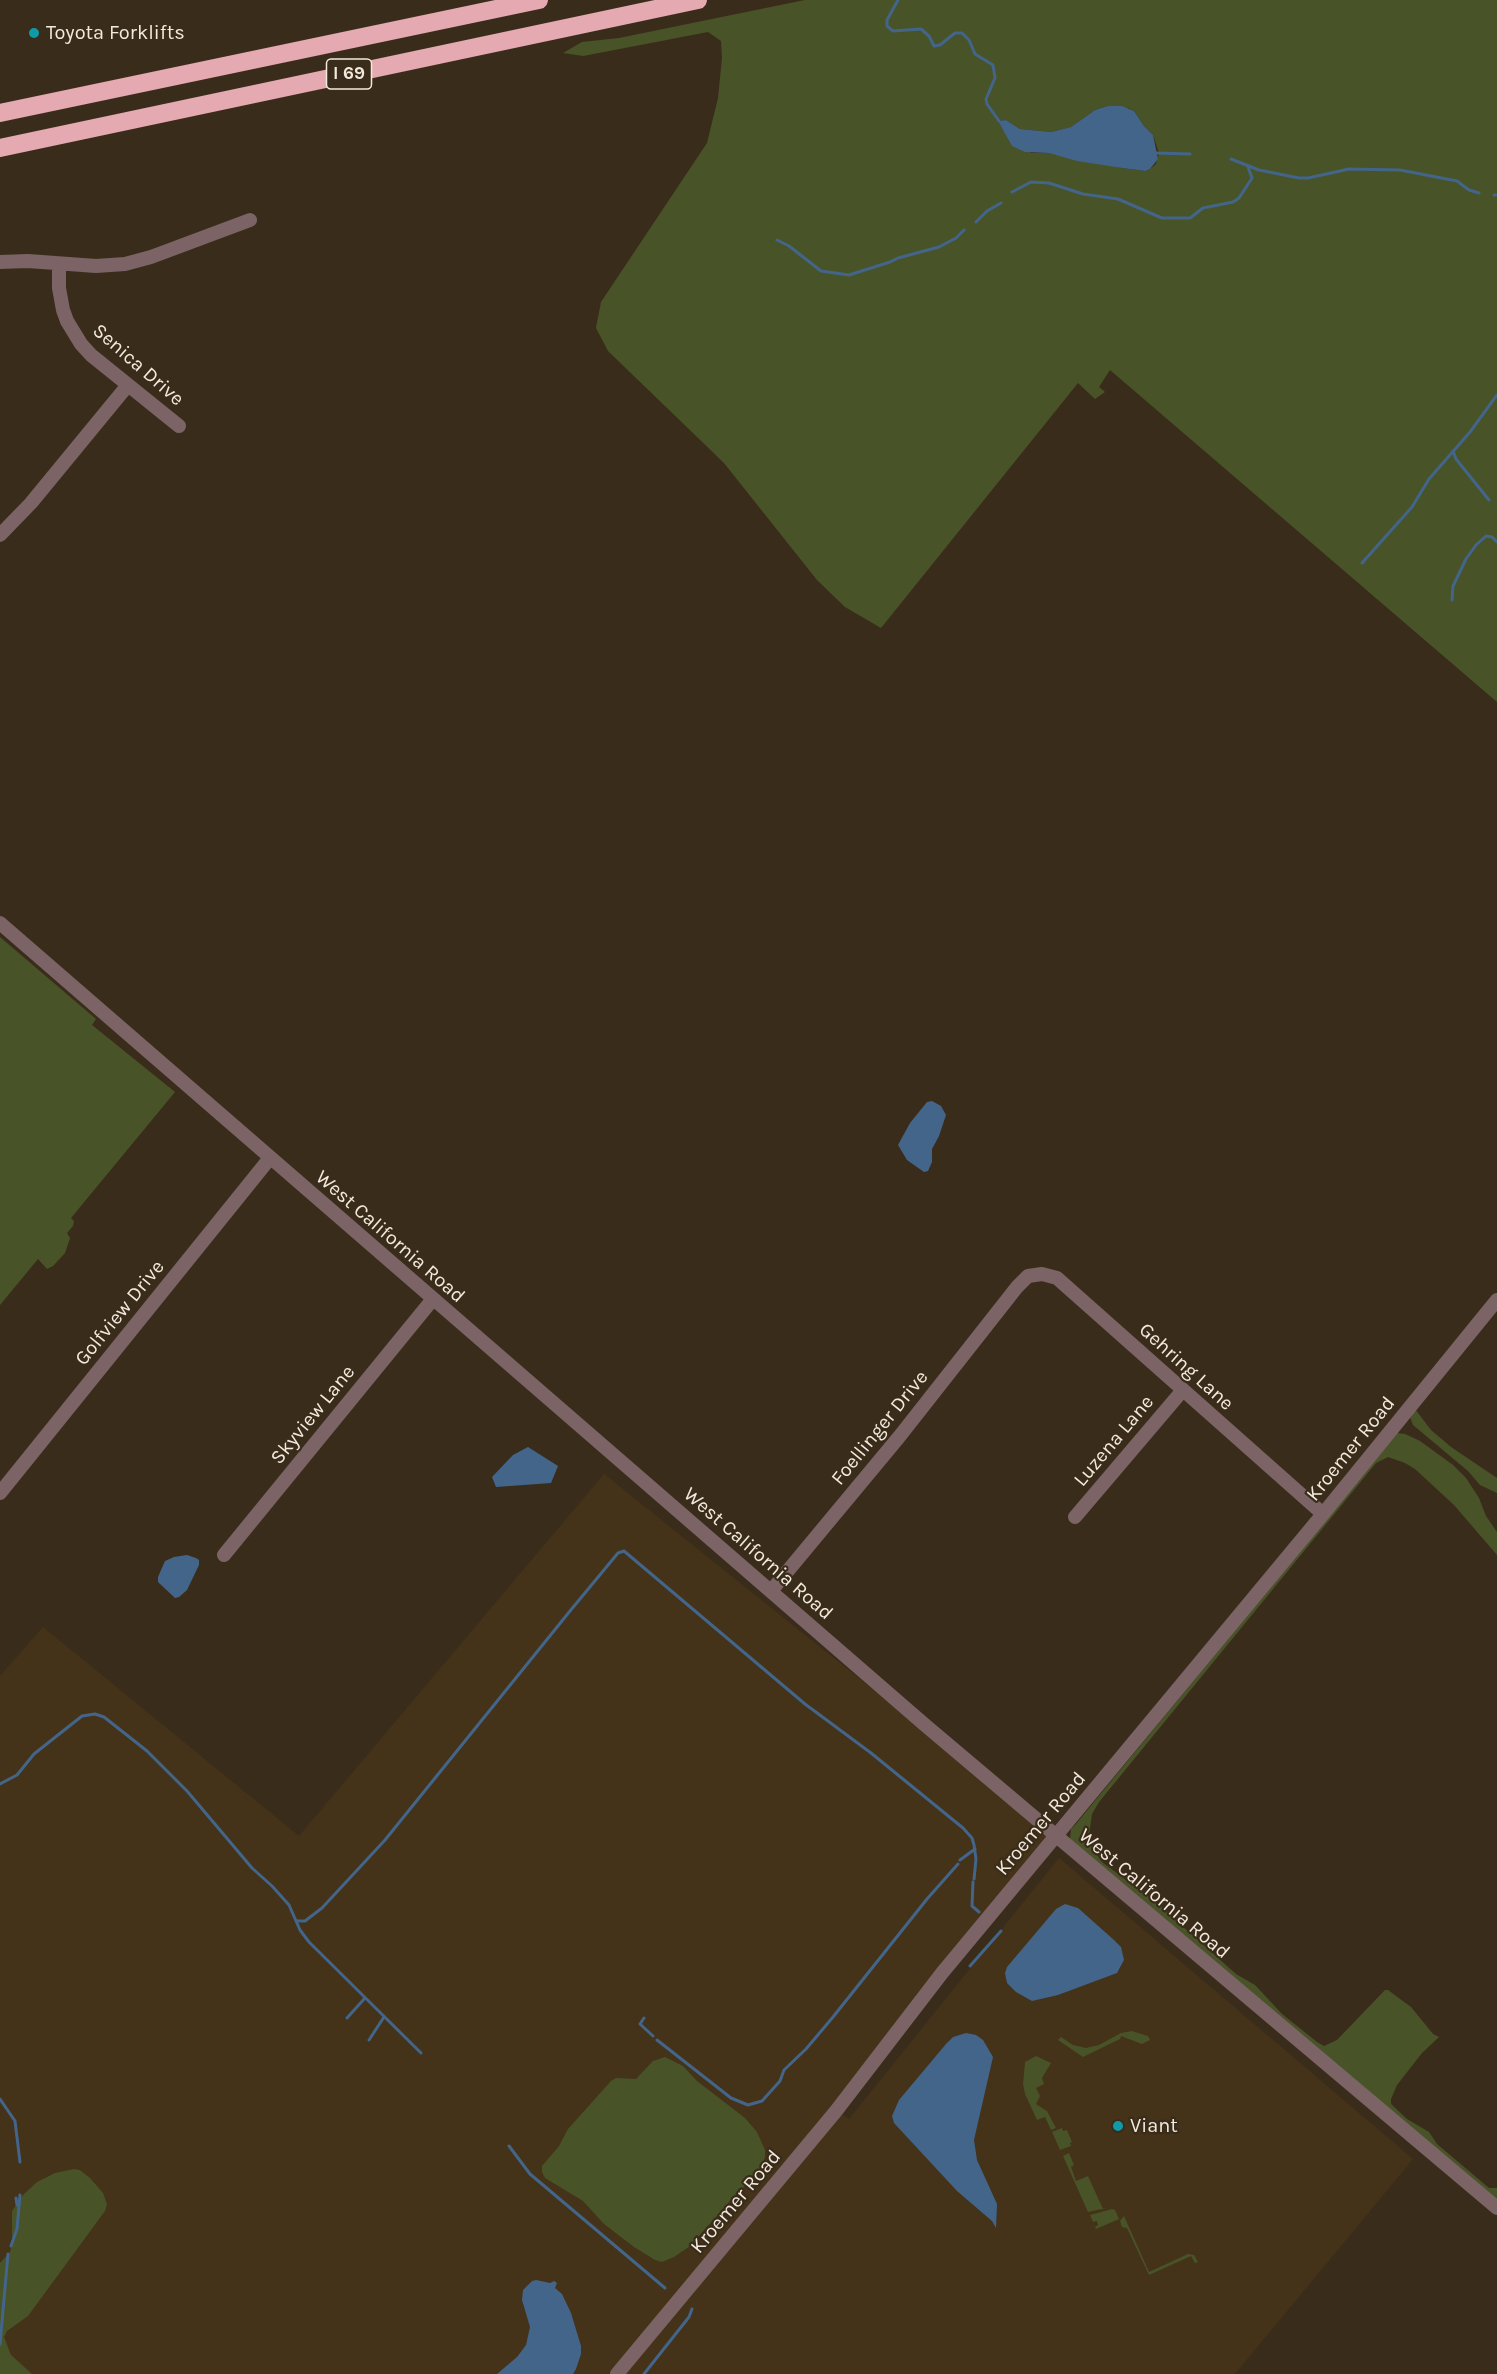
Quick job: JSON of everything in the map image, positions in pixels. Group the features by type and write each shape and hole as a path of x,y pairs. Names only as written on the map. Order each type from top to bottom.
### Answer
{"highway":[{"name":"I 69","path":"0,114 539,0"},
{"name":"I 69","path":"0,148 698,0"}],"street":[{"path":"0,262 112,266 137,261 250,220"},
{"name":"Senica Drive","path":"59,264 59,288 63,310 74,334 91,355 179,426"},
{"path":"0,535 31,503 128,385"},
{"name":"West California Road","path":"0,923 1056,1836 1497,2208"},
{"name":"Golfview Drive","path":"0,1493 270,1158"},
{"name":"Gehring Lane","path":"1017,1287 1028,1276 1042,1274 1057,1278 1323,1514"},
{"name":"Foellinger Drive","path":"771,1591 899,1437 1017,1287"},
{"name":"Skyview Lane","path":"224,1555 433,1299"},
{"name":"Kroemer Road","path":"618,2374 825,2125 942,1973 1323,1514 1497,1300"},
{"name":"Luzena Lane","path":"1075,1516 1183,1390"}],"shaded area":[{"path":"604,1474 1056,1836 837,2111 849,2119 1059,1858 1413,2159 1235,2374 0,2374 0,1676 43,1627 299,1836"}],"green space":[{"path":"805,0 1497,0 1497,702 1110,370 1099,387 1105,392 1095,399 1078,383 881,628 845,607 817,580 724,463 608,351 596,328 601,302 707,143 718,98 722,58 721,41 708,32 583,56 563,53 582,42 619,38","holes":["1108,106 1128,108 1134,111 1153,135 1159,153 1156,164 1145,171 1049,153 1031,153 1002,128 998,121 1006,120 1020,129 1051,132 1071,127 1095,110"]},
{"path":"0,937 96,1019 92,1025 175,1092 71,1218 74,1221 67,1233 70,1238 65,1253 47,1269 38,1259 0,1305"},
{"path":"1415,1409 1431,1430 1451,1447 1497,1478 1497,1493 1480,1485 1468,1471 1413,1425 1410,1417"},
{"path":"1397,1433 1420,1441 1453,1465 1466,1478 1497,1532 1497,1555 1454,1505 1415,1469 1388,1457 1376,1463 1099,1802 1092,1814 1089,1835 1095,1852 1102,1862 1166,1910 1236,1974 1255,1985 1282,2014 1324,2046 1337,2040 1385,1990 1411,2007 1433,2034 1439,2037 1422,2053 1397,2085 1391,2104 1407,2119 1429,2132 1437,2144 1489,2188 1497,2188 1497,2202 1070,1839 1071,1829"},
{"path":"1132,2031 1148,2036 1150,2040 1142,2044 1121,2036 1120,2039 1083,2057 1058,2040 1061,2037 1073,2045 1086,2048 1099,2045 1121,2033"},
{"path":"1036,2056 1051,2063 1042,2078 1044,2084 1036,2088 1040,2096 1036,2104 1047,2111 1056,2128 1051,2130 1045,2117 1037,2120 1025,2094 1023,2084 1025,2062"},
{"path":"665,2057 683,2066 697,2081 745,2118 757,2132 765,2150 765,2157 757,2175 737,2193 690,2246 662,2262 634,2247 604,2224 583,2201 545,2178 542,2166 559,2146 568,2129 611,2081 616,2078 636,2079 653,2061"},
{"path":"1062,2128 1063,2131 1067,2130 1072,2142 1071,2146 1060,2150 1052,2132"},
{"path":"1069,2153 1074,2165 1071,2167 1076,2181 1088,2176 1103,2209 1088,2212 1063,2156"},
{"path":"80,2170 90,2178 103,2193 107,2204 105,2211 28,2316 7,2331 4,2337 11,2355 32,2374 0,2374 0,2263 10,2252 12,2245 12,2211 23,2195 37,2182 55,2173"},
{"path":"1115,2210 1119,2219 1096,2229 1097,2221 1093,2222 1090,2215"},
{"path":"1124,2216 1149,2272 1188,2254 1194,2255 1198,2262 1195,2263 1191,2256 1149,2275 1127,2228 1122,2227 1120,2221"}],"water":[{"path":"1108,106 1122,106 1134,111 1153,135 1158,159 1150,169 1145,171 1122,168 1077,161 1049,153 1025,152 1012,146 998,121 1006,120 1020,129 1051,132 1071,127 1095,110"},
{"path":"932,1101 941,1106 946,1115 932,1149 932,1162 928,1171 924,1172 907,1160 898,1145 910,1123 927,1102"},
{"path":"528,1447 558,1466 551,1483 496,1487 492,1477 513,1455"},
{"path":"187,1555 199,1560 199,1565 187,1590 175,1598 158,1582 158,1577 165,1561"},
{"path":"1065,1904 1078,1908 1114,1940 1121,1947 1124,1960 1117,1973 1058,1995 1032,2001 1016,1992 1007,1983 1005,1973 1007,1967 1056,1909"},
{"path":"966,2033 976,2035 983,2040 993,2057 974,2140 977,2160 997,2204 996,2228 992,2221 957,2191 894,2123 892,2116 899,2100 946,2044 953,2037"},
{"path":"536,2280 557,2283 555,2288 562,2294 571,2313 581,2346 576,2369 573,2374 497,2374 517,2357 526,2345 530,2327 522,2300 523,2290"}],"waterway":[{"path":"898,0 887,20 887,26 893,31 921,29 929,36 934,46 940,45 955,33 962,33 969,40 975,54 993,65 995,78 986,99 999,121"},
{"path":"1156,153 1190,154"},
{"path":"1231,159 1259,170 1299,178 1349,169 1400,170 1457,181 1469,190 1479,193"},
{"path":"1012,192 1031,182 1049,183 1083,194 1118,199 1162,218 1190,218 1203,208 1233,202 1239,198 1252,178 1248,167"},
{"path":"976,222 987,211 1001,203"},
{"path":"777,240 789,246 821,271 849,275 939,247 956,238 964,230"},
{"path":"1362,563 1412,507 1429,479 1470,432 1497,395"},
{"path":"1453,451 1456,459 1489,500"},
{"path":"1452,600 1453,586 1466,559 1476,545 1486,536 1492,537 1497,542"},
{"path":"297,1921 305,1921 322,1908 385,1840 570,1611 618,1553 624,1551 805,1704 871,1753 963,1828 972,1838 974,1845 976,1859 974,1879"},
{"path":"0,1784 17,1775 34,1754 82,1716 95,1714 104,1717 147,1751 187,1791 252,1868 289,1905 300,1930 309,1942 421,2053"},
{"path":"960,1860 975,1849"},
{"path":"657,2040 731,2098 748,2105 762,2101 780,2081 784,2070 806,2049 958,1864"},
{"path":"973,1882 972,1906 979,1912"},
{"path":"970,1966 1001,1931"},
{"path":"347,2018 365,1998"},
{"path":"369,2040 384,2017"},
{"path":"644,2018 640,2024 653,2036"},
{"path":"0,2099 15,2121 20,2162"},
{"path":"509,2146 530,2174 665,2288"},
{"path":"11,2246 17,2229 20,2195"},
{"path":"16,2198 17,2205"},
{"path":"0,2344 8,2254"},
{"path":"644,2374 689,2317 692,2309"}],"place":[{"name":"Toyota Forklifts","path":"34,33"},
{"name":"Viant","path":"1118,2126"}]}
